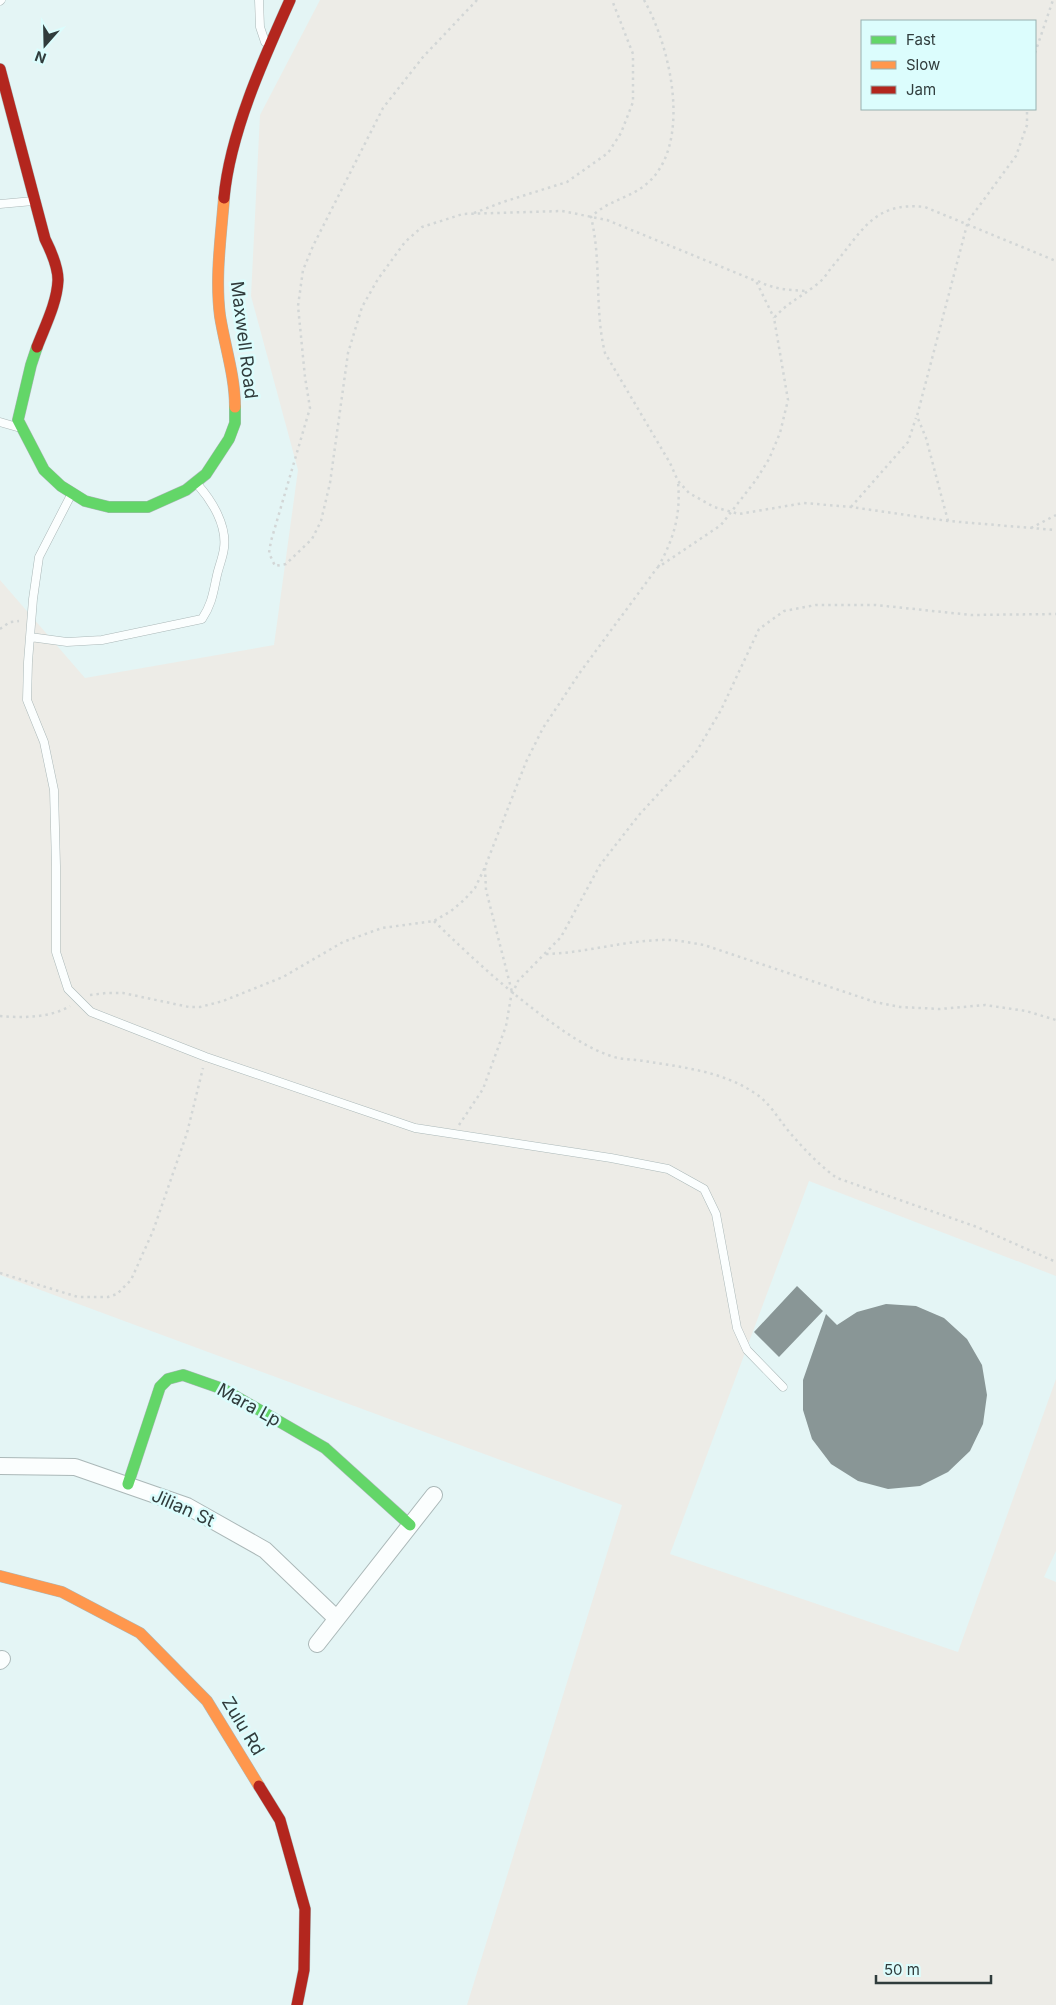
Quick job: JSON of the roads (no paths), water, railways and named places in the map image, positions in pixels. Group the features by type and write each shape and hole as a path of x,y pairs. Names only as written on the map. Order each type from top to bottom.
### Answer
{"street":[{"name":"Maxwell Road","path":"0,69 45,239 54,258 58,279 54,300 28,374 18,420 44,470 60,486 85,500 109,507 148,507 186,490 206,474 229,439 235,423 235,390 220,315 219,257 225,190 234,147 267,50 290,0"},
{"name":"Mara Lp","path":"128,1484 160,1387 171,1377 186,1376 223,1389 325,1448 410,1525"},
{"name":"Jilian St","path":"0,1466 75,1467 187,1506 265,1550 336,1618"},
{"path":"317,1644 434,1495"},
{"name":"Zulu Rd","path":"0,1576 62,1592 140,1633 207,1701 280,1820 305,1909 304,1970 296,2005"}],"lane":[{"path":"259,0 260,27 267,50"},
{"path":"0,204 35,201"},
{"path":"0,422 22,429"},
{"path":"30,637 67,642 102,640 202,619 210,607 224,548 223,532 218,515 207,495 196,482"},
{"path":"72,493 39,557 31,621 27,700 44,742 54,790 56,952 68,989 90,1012 206,1057 415,1128 601,1156 668,1169 704,1189 716,1214 737,1328 747,1350 783,1386"}]}
